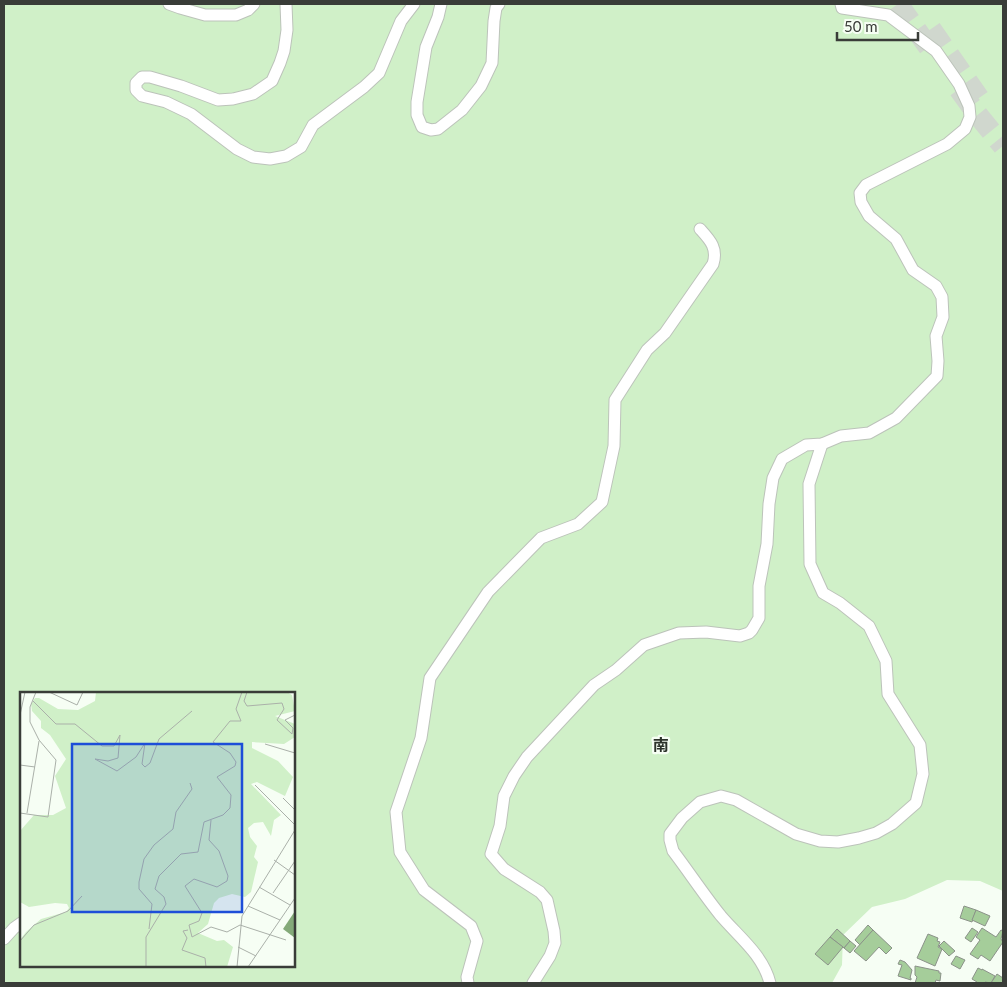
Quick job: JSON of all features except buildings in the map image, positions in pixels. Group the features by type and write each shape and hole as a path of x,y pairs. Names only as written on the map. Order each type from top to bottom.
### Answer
{"street":[{"path":"169,4 205,15 236,14 248,10 254,4"},
{"path":"286,4 287,30 280,63 272,81 253,94 233,99 218,100 150,77 142,77 136,83 136,90 142,96 166,102 191,114 237,149 253,157 270,159 286,156 301,147 314,125 364,87 379,73 401,21 414,4"},
{"path":"441,4 426,47 417,102 417,115 422,127 431,130 438,129 462,110 482,86 492,63 494,21 496,8 499,4"},
{"path":"534,983 550,956 555,943 547,900 540,892 504,869 491,854 500,826 504,796 514,776 527,757 594,685 616,670 644,645 679,633 706,632 740,636 749,633 759,618 759,586 768,544 769,504 773,478 782,459 806,445 822,444 841,436 869,433 896,418 937,376 936,336 942,317 942,297 936,286 913,270 896,239 869,216 861,202 860,194 866,185 947,144 965,129 970,117 969,106 959,84 936,50 888,15 842,8 841,4"},
{"path":"468,983 467,977 477,941 471,926 424,890 400,852 396,812 421,738 430,678 488,592 514,565 541,538 578,524 602,502 614,446 615,400 648,350 665,333 715,257 710,240 700,229"},
{"path":"770,983 768,974 760,959 720,915 673,851 670,834 682,818 700,802 720,796 736,800 796,834 820,841 838,842 860,838 876,833 892,824 916,803 924,774 920,745 888,694 886,662 869,626 824,593 810,564 809,484 822,444"},
{"path":"4,939 20,924"}],"green space":[{"path":"4,4 1003,4 1003,891 980,881 947,880 905,899 872,907 843,935 842,965 832,983 4,983"}],"tunnel":[{"path":"898,4 932,52"},
{"path":"931,29 979,98"},
{"path":"959,89 1003,146"}],"district":[{"name":"南","path":"661,745"}]}
